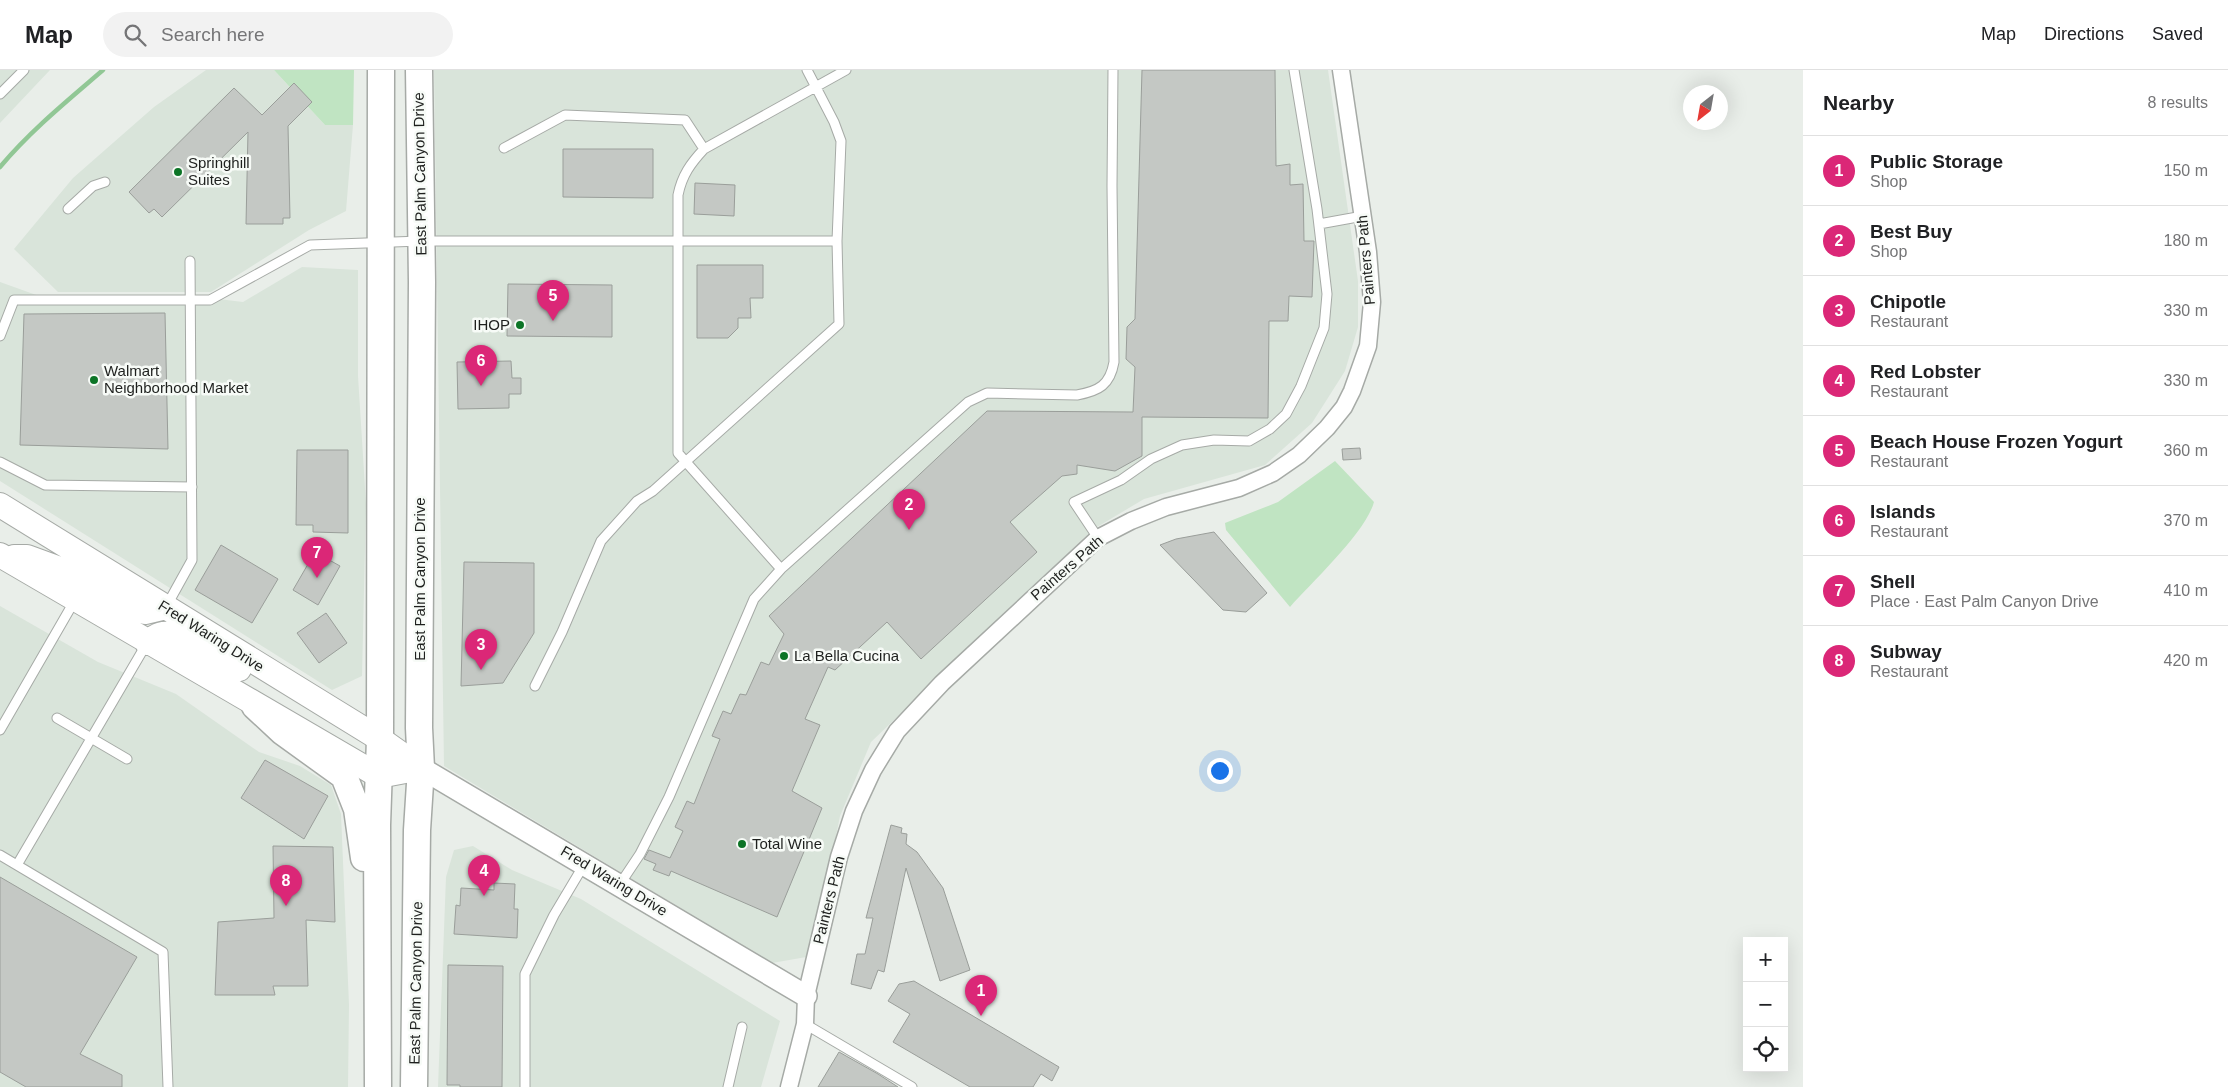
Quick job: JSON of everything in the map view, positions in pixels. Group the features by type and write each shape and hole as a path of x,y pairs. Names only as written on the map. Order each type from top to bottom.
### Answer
{"main road":[{"path":"378,1087 377,905 380,739 381,70"},
{"name":"East Palm Canyon Drive","path":"414,1087 417,830 421,768 419,728 421,241 419,70"},
{"name":"Fred Waring Drive","path":"0,505 380,739 421,768"},
{"path":"2,556 255,706 378,776 421,768"},
{"path":"2,556 27,557 51,564 78,576 145,612 166,607"},
{"path":"148,643 156,635 165,633 176,635 234,668 275,675"},
{"path":"255,706 282,732 344,776 357,809 362,854 377,905"}],"street":[{"name":"Painters Path","path":"789,1087 805,1024 806,996 839,857 854,811 873,770 887,747 918,706 1098,538 1131,521 1166,507 1239,488 1273,472 1298,455 1327,428 1344,407 1352,391 1368,346 1372,302 1363,216 1341,70"},
{"name":"Fred Waring Drive","path":"421,768 585,863 806,996"}],"lane":[{"path":"0,94 24,70"},
{"path":"535,686 562,632 601,541 637,501 653,491 840,324 837,241 842,141 807,70"},
{"path":"781,570 678,453 678,195 681,180 690,163 704,149 846,70"},
{"path":"620,884 640,854 669,797 754,599 781,570 968,402 987,393 1077,395 1090,392 1102,386 1111,376 1114,362 1113,70"},
{"path":"1098,538 1074,502 1121,480 1151,459 1182,445 1214,440 1249,441 1270,429 1286,414 1301,386 1324,328 1327,294 1319,224 1294,70"},
{"path":"504,148 565,115 685,120 704,149"},
{"path":"68,209 93,186 105,182"},
{"path":"1319,224 1363,216"},
{"path":"0,336 14,300 210,300 310,245 421,241 837,241"},
{"path":"166,607 192,560 192,300 190,261"},
{"path":"0,462 44,485 192,487"},
{"path":"0,730 75,600"},
{"path":"17,865 148,643"},
{"path":"57,718 126,759"},
{"path":"0,855 163,952 168,1087"},
{"path":"525,1087 525,974 546,929 585,863"},
{"path":"805,1024 912,1087"},
{"path":"728,1087 742,1026"}],"shaded area":[{"path":"0,70 50,70 0,123"},
{"path":"206,70 274,70 325,125 353,125 346,211 309,230 211,292 58,292 14,249 73,178 154,107"},
{"path":"434,70 1328,70 1358,281 1358,327 1345,371 1312,423 1265,465 1144,499 1092,530 871,742 840,816 812,956 772,963 444,766"},
{"path":"302,267 358,270 358,376 366,504 362,676 332,690 0,481 0,282 39,296 185,295 243,302"},
{"path":"0,606 98,662 176,694 259,752 300,766 331,785 341,814 349,1005 348,1087 0,1087"},
{"path":"473,846 512,870 581,899 780,1021 761,1087 438,1087 446,877 454,850"}],"green space":[{"path":"274,70 354,70 353,125 325,125"},
{"path":"1335,461 1374,502 1361,528 1350,542 1290,607 1226,530 1225,523 1278,502"}],"building":[{"path":"1142,70 1275,70 1276,166 1290,164 1290,185 1303,184 1304,241 1314,241 1312,297 1289,296 1288,321 1269,321 1268,418 1142,417 1142,456 1115,471 1077,465 1077,474 1062,476 1010,522 1037,552 921,659 887,622 835,670 828,667 805,719 820,725 792,791 822,808 777,917 671,871 669,876 653,870 656,864 644,859 649,850 670,858 683,831 675,827 687,801 694,804 720,739 712,736 723,711 731,714 740,694 746,695 761,662 769,665 784,634 769,616 987,411 1133,412 1135,367 1126,359 1127,327 1135,319"},
{"name":"Springhill Suites","path":"294,83 312,102 288,126 290,218 283,218 283,224 246,224 248,132 162,217 154,209 149,213 129,192 234,88 262,115"},
{"path":"563,149 653,149 653,198 563,197"},
{"path":"695,183 735,185 734,216 694,214"},
{"path":"697,265 763,265 763,298 750,298 751,318 738,318 738,328 728,338 697,338"},
{"path":"508,284 612,285 612,337 507,336"},
{"name":"Walmart Neighborhood Market","path":"165,313 168,449 20,445 24,314"},
{"path":"511,361 512,378 521,378 521,394 509,394 509,408 458,409 457,362"},
{"path":"1360,448 1361,459 1343,460 1342,449"},
{"path":"297,450 348,450 348,533 313,532 313,525 296,525"},
{"path":"1214,532 1267,593 1246,612 1223,610 1160,545 1176,539"},
{"path":"221,545 278,579 252,623 195,590"},
{"path":"315,552 340,566 318,605 293,590"},
{"path":"464,562 534,563 534,633 503,683 461,686"},
{"path":"326,613 347,643 319,663 297,633"},
{"path":"265,760 328,796 304,839 241,798"},
{"path":"891,825 902,828 901,833 907,834 906,844 917,852 943,888 970,970 940,981 906,868 884,972 878,970 871,989 851,984 857,954 865,954 873,918 866,918"},
{"path":"273,846 333,847 335,922 306,920 308,986 273,986 275,995 215,995 218,922 274,918"},
{"path":"0,877 137,957 80,1054 122,1075 122,1087 26,1087 0,1072"},
{"path":"494,883 515,884 514,909 518,909 517,938 454,934 456,905 460,906 461,888 494,890"},
{"path":"448,965 503,966 502,1087 460,1087 460,1085 447,1085"},
{"path":"914,981 1059,1067 1052,1081 1041,1074 1033,1087 970,1087 893,1042 910,1014 888,1001 899,984"},
{"path":"839,1052 878,1074 898,1087 818,1087"}],"waterway":[{"path":"0,167 36,129 103,70"}],"place":[{"name":"Springhill Suites","path":"178,172"},
{"name":"Beach House Frozen Yogurt","path":"553,321"},
{"name":"IHOP","path":"520,325"},
{"name":"Walmart Neighborhood Market","path":"94,380"},
{"name":"Islands","path":"481,386"},
{"name":"Best Buy","path":"909,530"},
{"name":"Shell","path":"317,578"},
{"name":"La Bella Cucina","path":"784,656"},
{"name":"Chipotle","path":"481,670"},
{"name":"Total Wine","path":"742,844"},
{"name":"Red Lobster","path":"484,896"},
{"name":"Subway","path":"286,906"},
{"name":"Public Storage","path":"981,1016"}]}
